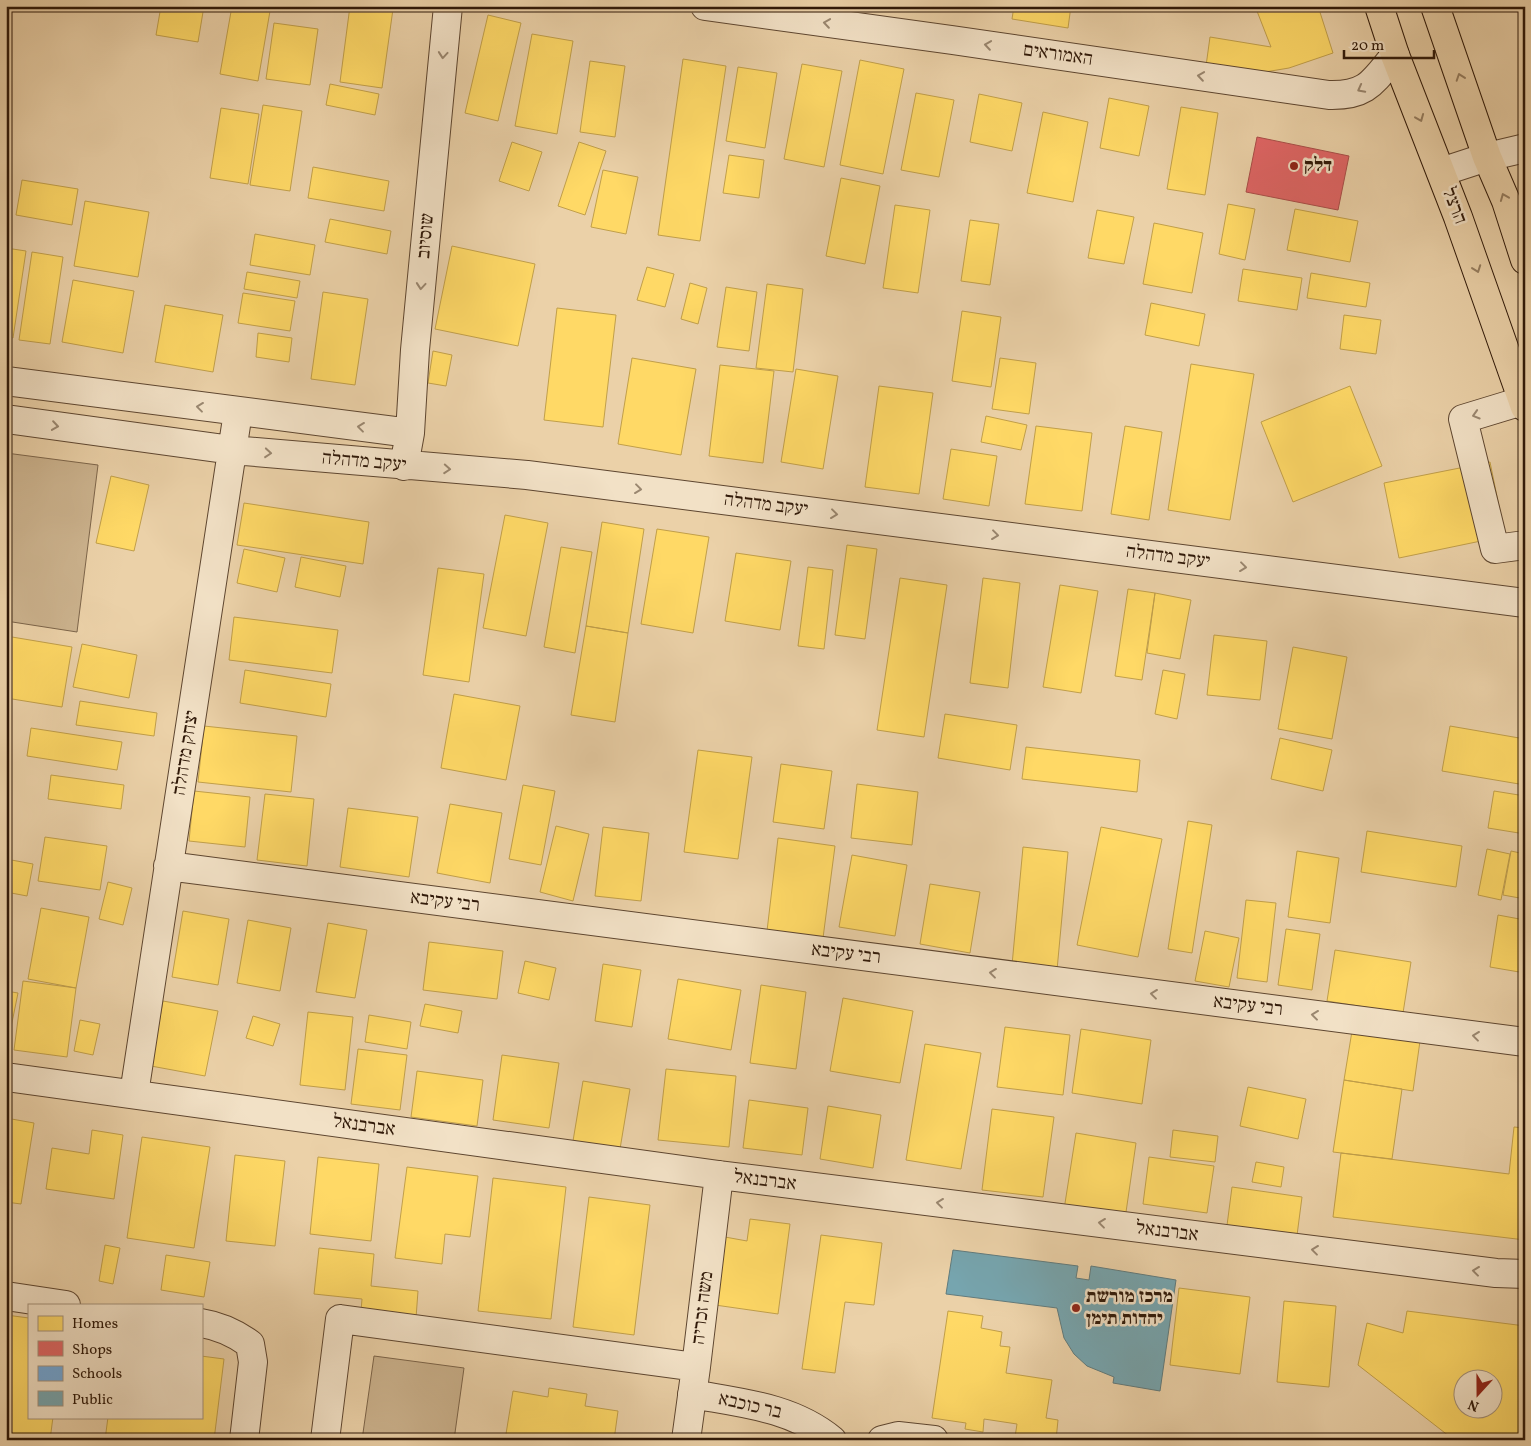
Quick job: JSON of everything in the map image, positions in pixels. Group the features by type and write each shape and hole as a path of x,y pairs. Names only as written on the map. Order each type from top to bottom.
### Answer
{"main road":[{"name":"הרצל","path":"1379,6 1395,55 1493,313 1524,404"},
{"path":"1435,6 1487,157 1506,201 1525,260"}],"street":[{"name":"שוסיוב","path":"404,466 410,432 416,340 448,6"},
{"name":"האמוראים","path":"705,6 1329,95 1347,95 1362,89 1373,81 1395,55"},
{"path":"1441,172 1487,157 1525,148"},
{"name":"יעקב מדהלה","path":"6,382 410,432"},
{"path":"1524,404 1463,419 1496,549 1525,545"},
{"name":"יצחק מדהלה","path":"134,1094 238,412"},
{"name":"יעקב מדהלה","path":"6,419 232,450 528,475 1525,603"},
{"name":"רבי עקיבא","path":"168,866 1525,1042"},
{"name":"אברבנאל","path":"6,1077 719,1175 1496,1274 1525,1274"},
{"name":"משה זכריה","path":"686,1440 719,1175"},
{"path":"6,1296 59,1304"},
{"path":"325,1440 340,1319 696,1367"},
{"path":"202,1324 215,1325 250,1344 253,1362 244,1440"},
{"name":"בר כוכבא","path":"692,1394 780,1411 805,1421 832,1440"},
{"path":"882,1440 898,1436 934,1440"}],"shaded area":[{"path":"6,453 98,465 77,632 6,621"},
{"path":"374,1356 464,1368 454,1440 362,1440"}],"building: Homes":[{"path":"161,6 204,6 198,42 156,35"},
{"path":"232,6 270,11 258,81 220,74"},
{"path":"350,6 372,6 393,9 382,88 340,82"},
{"path":"1014,6 1071,6 1068,28 1012,19"},
{"path":"1255,6 1318,6 1333,53 1289,68 1259,73 1206,66 1210,37 1271,47"},
{"path":"488,15 521,23 498,121 465,113"},
{"path":"274,23 318,29 310,85 266,79"},
{"path":"532,34 573,41 557,134 515,126"},
{"path":"683,59 726,66 700,241 658,235"},
{"path":"860,60 904,69 883,174 840,165"},
{"path":"590,61 625,66 615,137 580,132"},
{"path":"802,64 842,71 824,167 784,159"},
{"path":"738,67 777,73 765,148 726,141"},
{"path":"330,84 379,94 375,115 326,105"},
{"path":"916,93 954,100 939,177 901,170"},
{"path":"979,94 1022,103 1012,151 970,142"},
{"path":"1109,98 1149,106 1139,156 1100,148"},
{"path":"263,105 302,111 290,191 250,185"},
{"path":"1181,107 1218,113 1205,195 1167,189"},
{"path":"221,108 259,114 248,184 210,178"},
{"path":"1043,112 1088,122 1073,202 1027,193"},
{"path":"512,142 542,152 529,191 499,181"},
{"path":"579,142 606,151 585,215 558,206"},
{"path":"729,155 764,160 759,198 723,193"},
{"path":"313,167 389,181 384,211 308,198"},
{"path":"603,170 638,177 626,234 591,227"},
{"path":"841,178 880,186 865,264 826,256"},
{"path":"22,180 78,189 72,225 16,215"},
{"path":"85,201 149,212 138,277 74,266"},
{"path":"1228,204 1255,209 1245,260 1219,254"},
{"path":"895,205 930,210 918,293 883,288"},
{"path":"1295,209 1358,221 1350,262 1287,250"},
{"path":"1097,210 1134,217 1124,264 1088,258"},
{"path":"330,219 391,231 387,254 325,242"},
{"path":"970,220 999,224 990,285 961,281"},
{"path":"1154,223 1203,233 1192,293 1143,284"},
{"path":"255,234 315,245 310,275 250,265"},
{"path":"452,246 535,264 518,346 435,329"},
{"path":"6,248 26,251 13,338 6,337"},
{"path":"32,252 63,257 50,344 19,340"},
{"path":"647,267 674,274 665,307 637,300"},
{"path":"1243,269 1302,278 1297,310 1238,301"},
{"path":"247,272 300,281 297,298 244,289"},
{"path":"1311,273 1370,283 1366,307 1307,298"},
{"path":"73,280 134,291 123,353 62,342"},
{"path":"690,283 707,288 698,324 681,319"},
{"path":"767,284 803,289 793,372 756,368"},
{"path":"726,287 757,292 749,351 717,347"},
{"path":"323,292 368,299 355,385 311,379"},
{"path":"243,293 295,301 290,331 238,323"},
{"path":"1151,303 1205,314 1199,346 1145,335"},
{"path":"165,305 223,315 213,372 155,362"},
{"path":"557,308 616,315 603,427 544,420"},
{"path":"962,311 1001,317 991,387 952,381"},
{"path":"1344,315 1381,320 1376,354 1340,349"},
{"path":"258,333 292,338 289,362 256,357"},
{"path":"433,351 452,355 446,386 428,383"},
{"path":"632,358 696,369 681,455 618,444"},
{"path":"1000,358 1036,363 1029,414 992,409"},
{"path":"1191,364 1254,374 1230,520 1168,510"},
{"path":"720,365 774,371 763,463 709,456"},
{"path":"796,369 838,376 823,469 781,462"},
{"path":"879,386 933,393 919,494 865,487"},
{"path":"1350,386 1382,466 1293,502 1261,422"},
{"path":"986,416 1027,425 1021,450 981,442"},
{"path":"1036,426 1092,433 1082,511 1025,504"},
{"path":"1125,426 1162,432 1149,520 1111,514"},
{"path":"951,449 997,456 989,506 943,499"},
{"path":"1490,462 1505,536 1399,558 1384,483"},
{"path":"111,476 149,485 134,551 96,543"},
{"path":"244,503 369,522 363,564 237,545"},
{"path":"505,515 548,523 526,636 483,628"},
{"path":"602,522 644,529 628,633 586,626"},
{"path":"657,529 709,537 693,633 641,624"},
{"path":"847,545 877,549 865,639 835,635"},
{"path":"561,547 592,552 575,653 544,647"},
{"path":"244,549 285,558 277,592 237,583"},
{"path":"736,553 791,561 780,630 725,621"},
{"path":"301,557 346,566 340,597 295,587"},
{"path":"808,567 833,570 824,649 798,646"},
{"path":"438,568 484,574 469,682 423,675"},
{"path":"900,578 947,585 924,737 877,730"},
{"path":"983,578 1020,583 1008,688 970,683"},
{"path":"1060,585 1098,591 1081,693 1043,687"},
{"path":"1128,589 1155,593 1142,680 1115,676"},
{"path":"1155,593 1191,600 1180,659 1147,653"},
{"path":"234,617 338,630 332,673 229,660"},
{"path":"586,626 628,633 615,722 571,715"},
{"path":"1214,635 1267,641 1260,700 1207,695"},
{"path":"6,636 72,647 62,707 6,698"},
{"path":"82,644 137,655 129,698 73,687"},
{"path":"1293,647 1347,657 1332,739 1278,729"},
{"path":"245,670 331,684 326,717 240,703"},
{"path":"1163,670 1185,674 1177,719 1155,714"},
{"path":"454,694 520,706 506,780 441,768"},
{"path":"80,701 157,713 154,736 76,725"},
{"path":"945,714 1017,725 1010,770 938,758"},
{"path":"204,726 297,736 291,792 198,782"},
{"path":"1450,726 1525,739 1525,785 1442,771"},
{"path":"31,728 122,742 117,770 27,756"},
{"path":"1280,738 1332,750 1323,791 1271,779"},
{"path":"1026,747 1140,760 1137,792 1022,779"},
{"path":"698,750 752,757 738,859 684,852"},
{"path":"781,764 832,771 824,829 773,822"},
{"path":"51,775 124,785 121,809 48,799"},
{"path":"857,784 918,792 912,845 851,838"},
{"path":"523,785 555,791 541,865 509,859"},
{"path":"194,791 250,797 245,847 189,841"},
{"path":"1494,791 1525,796 1525,834 1488,828"},
{"path":"265,794 314,799 307,866 257,860"},
{"path":"450,804 502,813 490,883 437,873"},
{"path":"348,808 418,817 409,877 340,867"},
{"path":"1188,821 1212,825 1192,953 1168,949"},
{"path":"556,826 589,834 573,901 540,892"},
{"path":"603,827 649,833 641,901 595,896"},
{"path":"1101,827 1162,839 1138,957 1077,945"},
{"path":"1367,831 1462,846 1456,887 1361,872"},
{"path":"45,837 107,846 100,890 38,881"},
{"path":"778,838 835,846 823,938 767,931"},
{"path":"1023,847 1068,852 1057,970 1012,965"},
{"path":"1487,849 1510,854 1501,900 1478,895"},
{"path":"1297,851 1339,858 1330,923 1288,917"},
{"path":"1511,851 1525,854 1525,899 1503,895"},
{"path":"852,855 907,865 895,936 839,927"},
{"path":"6,859 33,864 27,896 6,892"},
{"path":"108,882 132,888 123,925 99,919"},
{"path":"930,884 980,892 970,953 920,944"},
{"path":"1246,900 1276,903 1267,982 1237,978"},
{"path":"41,908 89,917 76,988 28,979"},
{"path":"183,911 229,919 218,985 172,977"},
{"path":"1498,915 1525,920 1525,973 1490,967"},
{"path":"248,920 291,928 280,991 237,983"},
{"path":"328,923 367,930 355,998 316,992"},
{"path":"1286,929 1320,934 1312,990 1278,985"},
{"path":"1205,931 1239,938 1229,987 1195,981"},
{"path":"429,942 503,951 497,999 423,990"},
{"path":"1335,950 1411,962 1403,1013 1327,1001"},
{"path":"525,961 556,968 549,1000 518,993"},
{"path":"603,964 641,970 632,1027 595,1021"},
{"path":"678,979 741,990 731,1050 668,1039"},
{"path":"23,981 76,988 67,1057 14,1050"},
{"path":"761,985 806,992 796,1069 750,1063"},
{"path":"6,991 18,993 6,1052"},
{"path":"843,998 913,1011 900,1083 830,1071"},
{"path":"163,1001 218,1011 205,1076 151,1066"},
{"path":"425,1004 462,1011 458,1033 420,1026"},
{"path":"308,1012 353,1017 345,1090 300,1085"},
{"path":"369,1015 411,1022 407,1049 365,1042"},
{"path":"253,1016 280,1024 273,1046 246,1038"},
{"path":"80,1020 100,1024 93,1055 74,1051"},
{"path":"1005,1027 1070,1035 1063,1095 997,1087"},
{"path":"1081,1029 1151,1040 1142,1104 1072,1093"},
{"path":"1352,1031 1420,1041 1413,1091 1344,1080"},
{"path":"925,1044 981,1053 961,1169 906,1160"},
{"path":"358,1049 407,1055 400,1110 351,1104"},
{"path":"502,1055 559,1063 549,1128 493,1120"},
{"path":"666,1069 736,1076 729,1147 658,1140"},
{"path":"417,1071 483,1080 477,1126 411,1117"},
{"path":"1344,1080 1402,1089 1392,1159 1333,1152"},
{"path":"583,1081 630,1089 620,1149 573,1141"},
{"path":"1248,1087 1306,1099 1298,1139 1240,1126"},
{"path":"749,1100 808,1108 802,1155 743,1148"},
{"path":"828,1106 881,1115 873,1168 820,1159"},
{"path":"992,1109 1054,1117 1043,1197 982,1190"},
{"path":"6,1118 34,1123 21,1204 6,1202"},
{"path":"1514,1127 1525,1128 1525,1240 1333,1217 1341,1153 1509,1174"},
{"path":"92,1130 123,1135 114,1199 46,1189 52,1148 89,1154"},
{"path":"1173,1130 1218,1136 1215,1162 1170,1157"},
{"path":"1076,1133 1136,1143 1124,1226 1063,1216"},
{"path":"142,1137 210,1147 194,1248 127,1238"},
{"path":"235,1155 285,1161 275,1246 226,1241"},
{"path":"318,1157 379,1164 371,1241 310,1234"},
{"path":"1149,1157 1214,1166 1207,1213 1143,1204"},
{"path":"1256,1162 1284,1167 1281,1187 1252,1182"},
{"path":"407,1167 478,1176 470,1237 445,1234 442,1264 395,1258"},
{"path":"493,1178 566,1187 551,1319 478,1311"},
{"path":"1232,1187 1302,1197 1296,1243 1226,1233"},
{"path":"589,1197 650,1205 634,1335 573,1327"},
{"path":"750,1219 790,1224 778,1314 715,1305 725,1237 747,1241"},
{"path":"821,1235 882,1243 874,1305 845,1302 835,1373 802,1369"},
{"path":"105,1245 120,1248 113,1284 99,1281"},
{"path":"319,1248 374,1254 371,1286 418,1291 416,1318 361,1311 362,1299 314,1294"},
{"path":"166,1255 210,1262 204,1297 161,1290"},
{"path":"1179,1288 1250,1297 1240,1374 1170,1365"},
{"path":"1284,1301 1336,1306 1329,1387 1277,1382"},
{"path":"948,1311 983,1316 981,1328 1002,1332 1000,1346 1010,1347 1006,1373 1052,1380 1046,1418 1058,1420 1056,1440 1034,1440 1015,1437 1017,1424 984,1419 983,1432 965,1429 966,1423 932,1418"},
{"path":"1407,1311 1525,1326 1525,1440 1454,1440 1358,1365 1367,1323 1403,1333"},
{"path":"6,1315 28,1318 28,1418 53,1418 50,1440 6,1434"},
{"path":"202,1356 224,1359 214,1440 105,1440 108,1418 202,1418"},
{"path":"549,1388 587,1394 585,1406 618,1411 614,1440 567,1440 546,1436 545,1440 505,1440 513,1391 548,1397"}],"building: Shops":[{"path":"1257,137 1349,156 1338,210 1246,192"}],"building: Schools":[{"path":"1107,1435 1138,1440 1106,1440"}],"building: Public":[{"path":"953,1250 1078,1266 1076,1278 1089,1280 1091,1266 1176,1280 1160,1391 1113,1383 1114,1377 1087,1366 1074,1354 1064,1338 1057,1308 946,1294"}],"place":[{"name":"דלק","path":"1294,166"},
{"name":"מרכז מורשת יהדות תימן","path":"1076,1308"}]}
